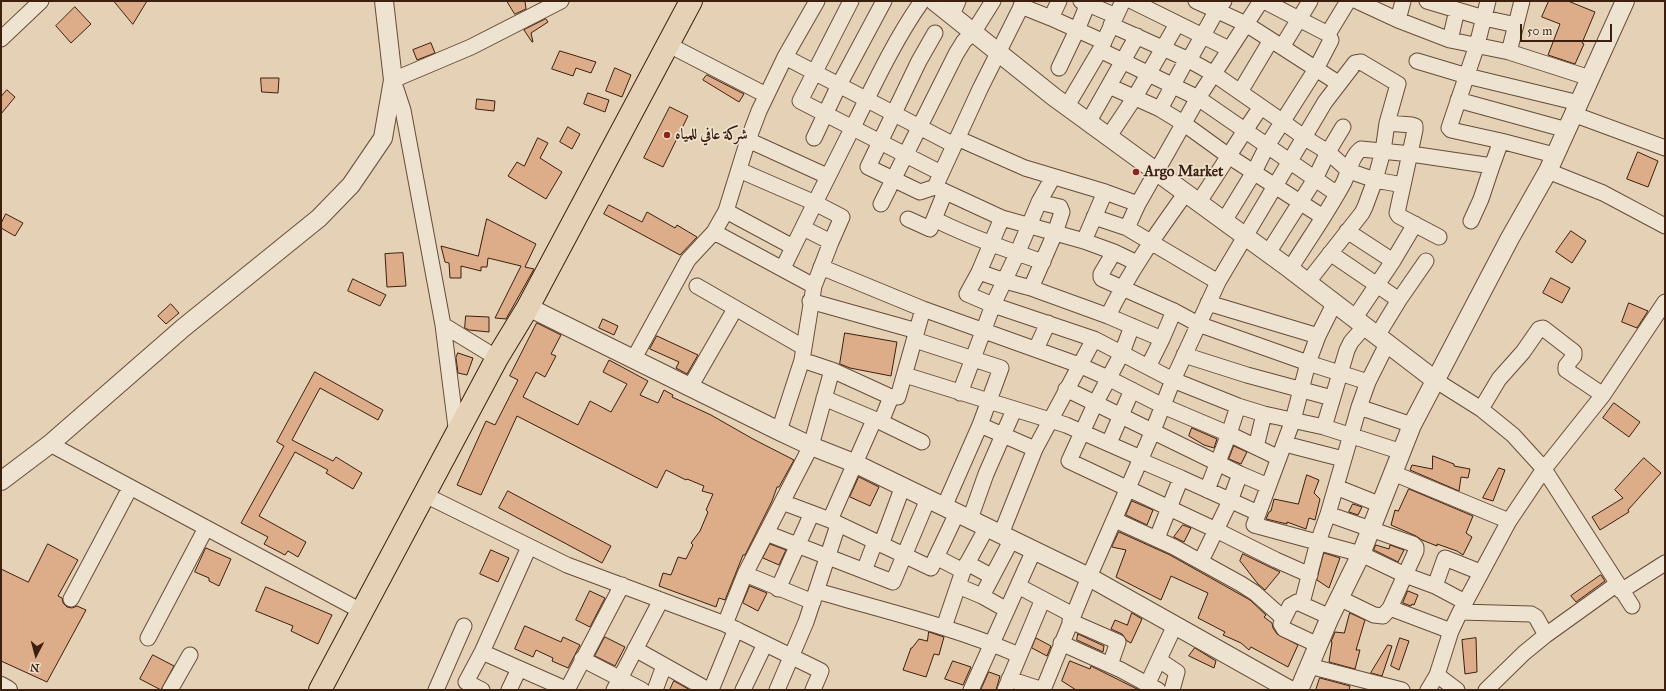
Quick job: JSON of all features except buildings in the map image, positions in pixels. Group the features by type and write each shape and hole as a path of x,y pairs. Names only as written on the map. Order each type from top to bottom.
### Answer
{"main road":[{"path":"320,690 497,358 528,307 669,45 691,1"}],"street":[{"path":"1,39 41,1"},
{"path":"384,1 393,80 403,110 442,325 457,435"},
{"path":"393,80 471,47 561,1"},
{"path":"633,360 688,260 714,232 726,211 748,140 766,95 817,1"},
{"path":"851,1 800,101 941,173"},
{"path":"814,138 839,85 884,1"},
{"path":"783,268 827,176 907,23 922,1"},
{"path":"934,1 955,8 974,34 1067,106 1290,269 1435,380 1481,409 1513,434 1544,469 1619,588 1632,606"},
{"path":"881,204 956,54 964,41 974,34 993,1"},
{"path":"1051,18 1059,1"},
{"path":"1067,106 1102,46 1123,1"},
{"path":"1132,1 1229,49"},
{"path":"1196,1 1220,6 1338,83"},
{"path":"1127,228 1138,204 1157,173 1183,123 1261,1"},
{"path":"1224,221 1316,69 1331,40 1328,34 1264,1"},
{"path":"1240,92 1277,43 1299,19 1310,1"},
{"path":"1328,34 1348,1"},
{"path":"1357,1 1398,20 1450,40 1509,52 1590,78"},
{"path":"1398,20 1403,1"},
{"path":"1427,1 1484,18 1516,25"},
{"path":"1488,1 1477,45 1449,128 1451,130 1501,141 1551,163 1665,226"},
{"path":"1509,52 1522,1"},
{"path":"1299,690 1330,617 1381,505 1412,425 1551,163 1625,1"},
{"path":"1059,68 1078,30 1086,2 1137,36 1214,74 1304,138 1328,152 1349,171 1375,180 1403,185"},
{"path":"908,219 930,229 934,219 940,190 941,173 980,89 1023,4 1078,30 1123,61 1198,98 1245,129 1337,194"},
{"path":"1160,109 1220,6"},
{"path":"1450,40 1457,10"},
{"path":"1109,136 1135,97 1177,24"},
{"path":"935,33 919,61 868,167 920,192 940,190 1002,218 1084,242 1114,252 1137,263"},
{"path":"1089,121 1137,36"},
{"path":"669,45 766,95"},
{"path":"786,57 919,127 1025,168 1138,204"},
{"path":"1417,61 1467,76 1573,116 1665,148"},
{"path":"1043,599 1007,685 1043,690 1061,643 1115,520 1173,380 1218,282 1289,161 1338,83 1358,62 1360,62 1396,82 1398,87 1387,123 1383,151 1375,180 1362,213 1307,283"},
{"path":"1,481 50,444 183,328 318,218 345,190 383,138 393,80"},
{"path":"1109,86 1160,109 1323,216"},
{"path":"1458,100 1573,116"},
{"path":"1108,316 1122,288 1151,242 1230,156 1245,129 1261,107"},
{"path":"1387,123 1415,126 1411,154 1397,213 1399,216 1438,237"},
{"path":"1268,253 1315,179 1328,152 1343,127"},
{"path":"748,140 827,176"},
{"path":"1471,221 1481,199 1501,141"},
{"path":"1290,269 1337,194 1358,151 1361,149 1411,154 1492,166"},
{"path":"739,170 815,203 842,217 814,286 810,301 802,353 780,431"},
{"path":"960,393 993,305 1039,202 1053,177"},
{"path":"1084,242 1104,192"},
{"path":"1239,197 1260,212"},
{"path":"1031,288 1056,233 1062,209 1060,207 1039,202"},
{"path":"726,211 793,247"},
{"path":"1094,217 1127,228 1218,282"},
{"path":"1002,218 979,272 967,294 993,305 1094,339 1173,380 1238,406 1264,414 1324,427 1402,452"},
{"path":"934,219 991,245 1043,262"},
{"path":"1302,603 1318,542 1368,382 1371,331 1377,285 1415,224"},
{"path":"803,228 831,242"},
{"path":"1347,231 1393,261"},
{"path":"714,232 814,286"},
{"path":"1114,252 1101,277 1102,279 1174,311 1198,324 1308,363 1368,382"},
{"path":"1330,253 1399,300"},
{"path":"1324,427 1340,372 1351,342 1371,331 1399,300 1426,260"},
{"path":"821,267 923,309 1079,365 1163,406 1229,434 1279,458"},
{"path":"979,272 1031,288 1108,316 1162,339"},
{"path":"697,286 802,353 832,370 891,397 898,397 923,309"},
{"path":"782,502 812,513 931,568 957,513 980,425 1001,368 916,336 810,301"},
{"path":"1428,690 1437,675 1462,607 1509,521 1544,469 1604,395 1665,302"},
{"path":"1208,303 1318,336"},
{"path":"1334,304 1318,336 1308,363 1302,390 1285,444 1254,522 1256,526 1360,554 1405,575 1435,586 1462,607 1531,614 1536,617 1546,635"},
{"path":"528,307 633,360 811,446 854,463 903,486 1089,577 1290,690"},
{"path":"690,387 735,309"},
{"path":"1148,367 1174,311"},
{"path":"1036,349 1048,323"},
{"path":"442,325 497,358"},
{"path":"1132,326 1122,353 1095,404 1069,461 1310,575"},
{"path":"1481,409 1499,379 1539,329 1543,328 1574,352 1574,356 1566,366 1566,370 1604,395"},
{"path":"982,596 991,576 1000,534 1035,449 1094,339"},
{"path":"1184,355 1246,375 1332,398"},
{"path":"635,649 710,690 745,574 811,446 832,370"},
{"path":"905,375 1082,432 1110,443 1140,459 1258,513"},
{"path":"1066,389 1216,464 1268,486"},
{"path":"1110,443 1132,390"},
{"path":"781,689 791,656 815,597 827,558 834,523 854,463 891,397"},
{"path":"824,398 922,442"},
{"path":"1207,490 1229,434 1238,406"},
{"path":"1359,407 1412,425"},
{"path":"957,513 986,474 1004,436 1014,410"},
{"path":"1256,447 1264,414"},
{"path":"980,425 1035,449"},
{"path":"50,444 362,612"},
{"path":"1285,444 1343,459"},
{"path":"1393,473 1509,521"},
{"path":"1201,561 1230,501 1240,474"},
{"path":"1157,538 1181,478"},
{"path":"864,571 903,486"},
{"path":"1336,487 1381,505"},
{"path":"71,599 130,488"},
{"path":"425,495 567,565 730,626 821,671 813,690"},
{"path":"766,533 827,558 893,582 928,499"},
{"path":"778,588 796,545 812,513"},
{"path":"1328,514 1416,547 1416,551 1390,608 1382,616 1379,617 1339,598"},
{"path":"1115,520 1157,538 1201,561 1255,593 1283,618"},
{"path":"148,638 206,528"},
{"path":"944,627 965,567 1000,534"},
{"path":"466,682 482,652 529,547"},
{"path":"971,690 1034,550"},
{"path":"936,557 991,576"},
{"path":"1435,586 1444,558 1480,572"},
{"path":"1486,690 1524,653 1546,635 1619,588 1665,563"},
{"path":"745,574 778,588 944,627 992,643 1019,655"},
{"path":"482,652 567,690 622,585"},
{"path":"958,586 982,596 1007,610"},
{"path":"1018,586 1043,599 1072,618 1118,642 1110,665"},
{"path":"617,684 661,600"},
{"path":"1318,645 1284,629 1281,624 1283,618 1290,606 1294,603 1302,603 1330,617"},
{"path":"1390,608 1452,631"},
{"path":"1061,643 1110,665 1152,687 1160,660 1175,625"},
{"path":"436,690 464,626"},
{"path":"743,690 765,644"},
{"path":"170,690 190,655"},
{"path":"582,659 617,684 642,690"},
{"path":"1160,660 1177,672 1172,690"},
{"path":"655,690 664,666"},
{"path":"1309,666 1402,690"},
{"path":"509,690 519,669"},
{"path":"445,670 482,690"},
{"path":"1437,675 1457,690"},
{"path":"1,686 8,690"}],"place":[{"name":"شركة عافي للمياه","path":"667,135"},
{"name":"Argo Market","path":"1136,172"}]}
